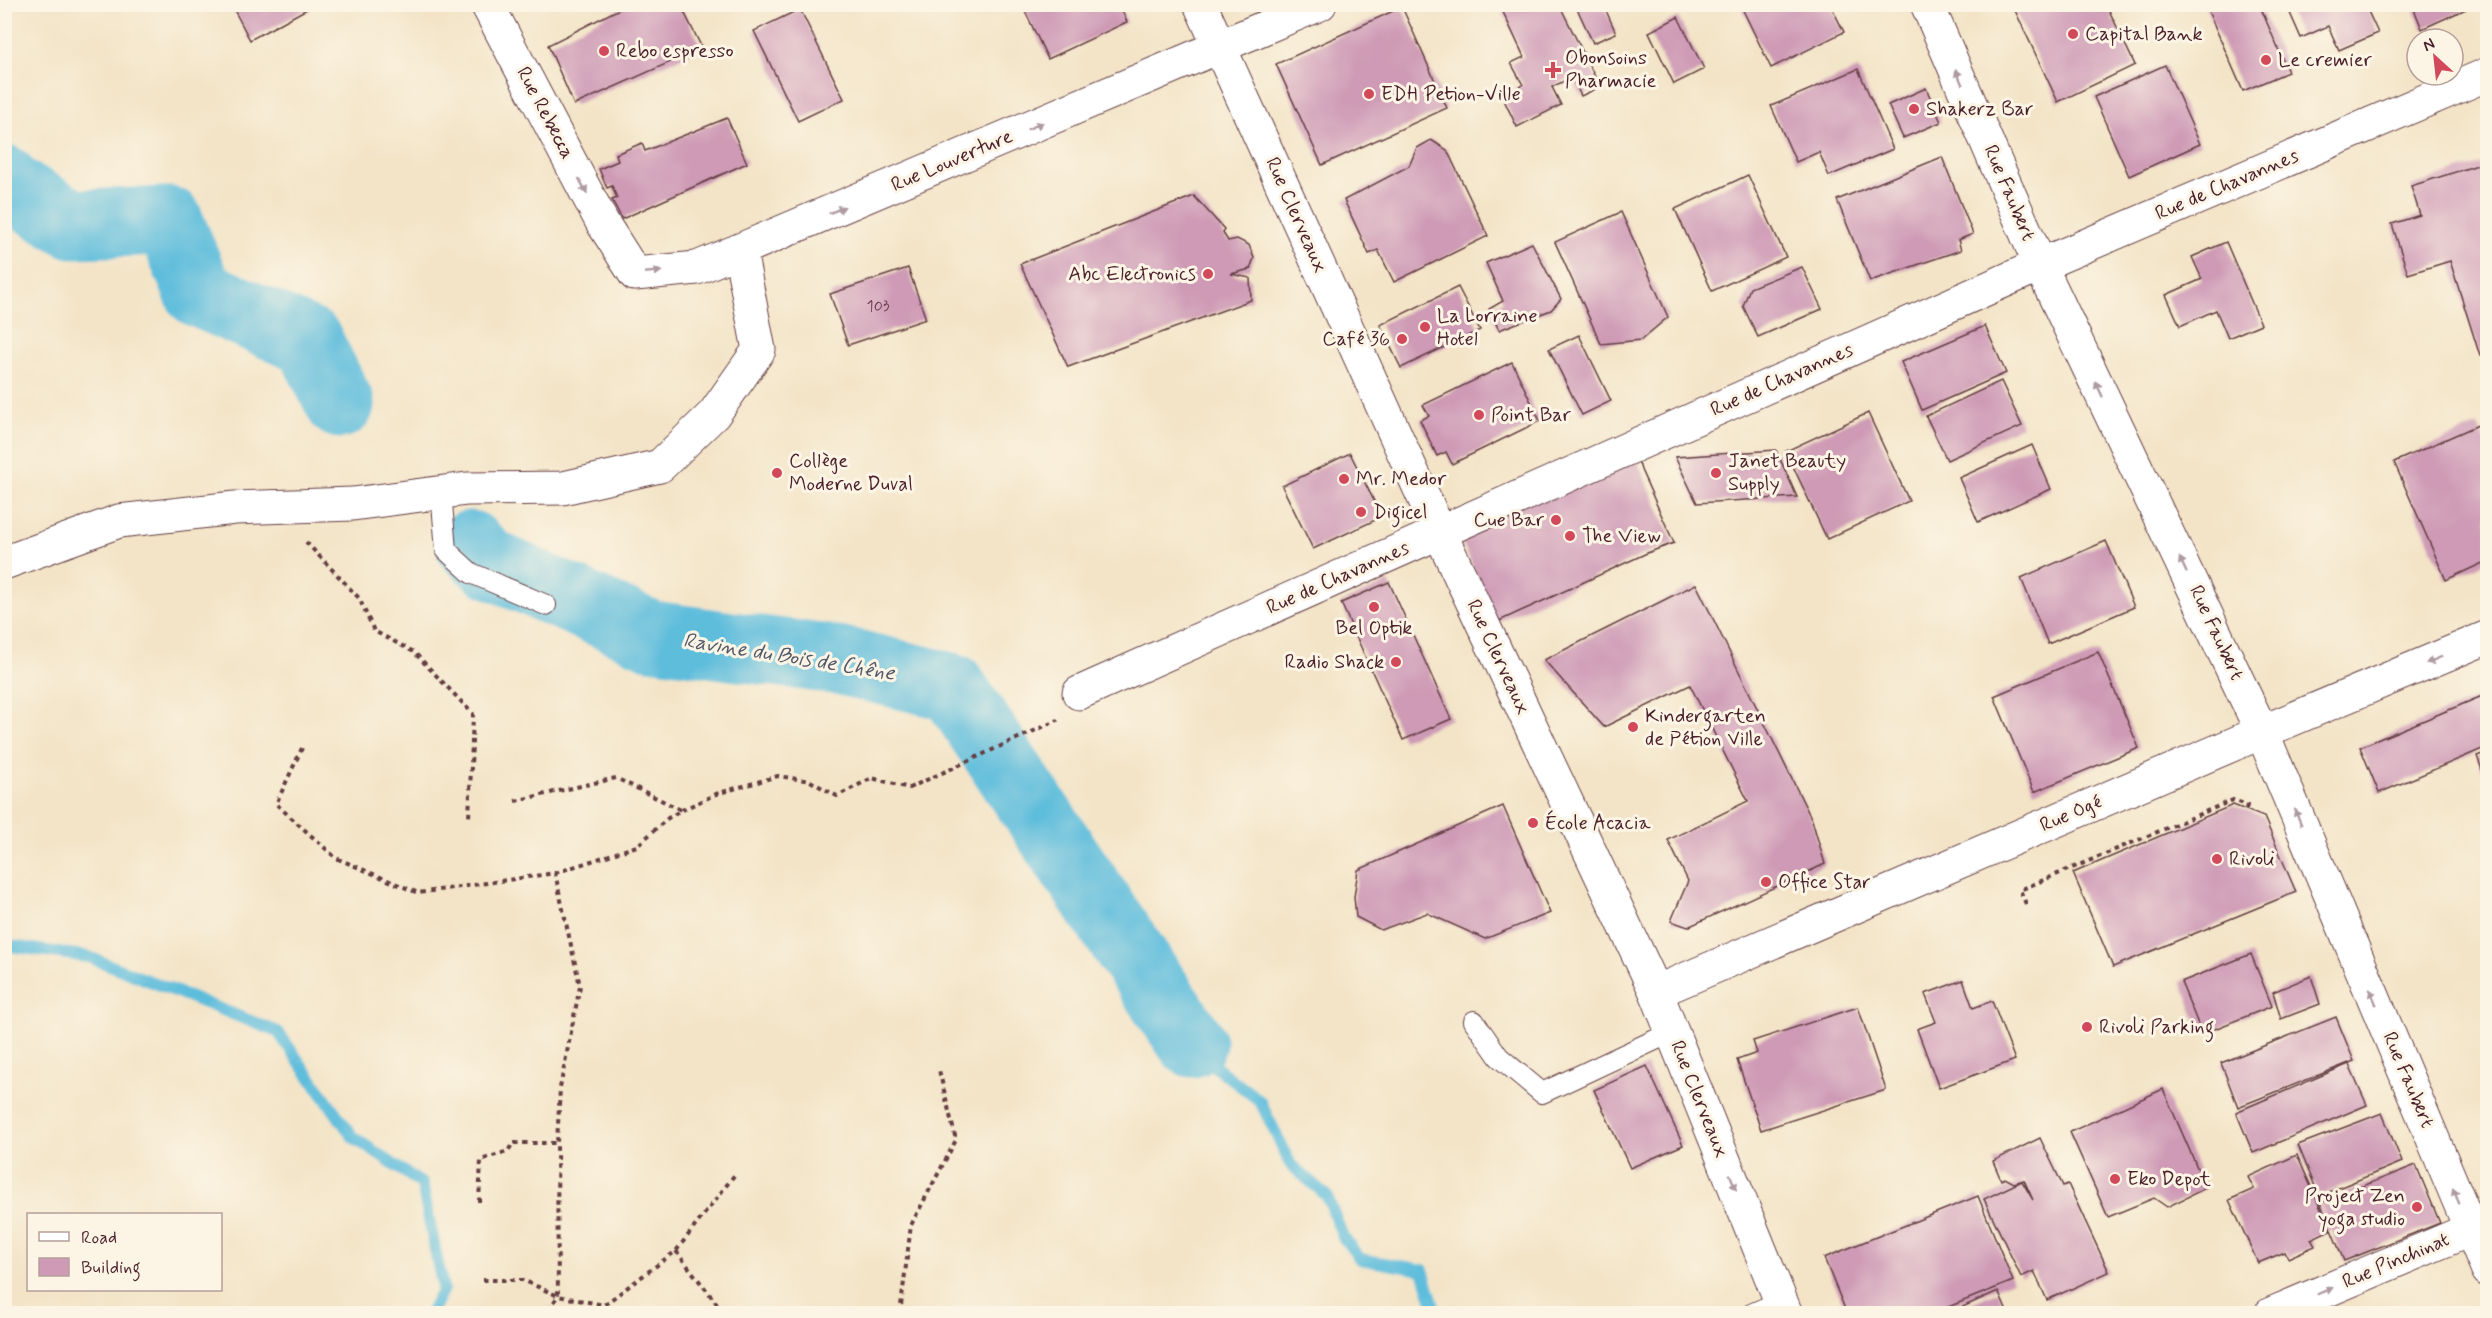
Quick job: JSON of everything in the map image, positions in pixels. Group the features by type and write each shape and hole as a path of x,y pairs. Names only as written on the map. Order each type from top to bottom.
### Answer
{"street":[{"name":"Rue Rebecca","path":"487,4 602,222"},
{"name":"Rue Clerveaux","path":"1200,4 1440,533 1656,992 1773,1309"},
{"name":"Rue Louverture","path":"602,222 635,274 697,268 1320,4"},
{"name":"Rue Faubert","path":"1927,4 2040,265 2262,732 2479,1226 2487,1270"},
{"name":"Rue de Chavannes","path":"1079,693 2040,265 2487,74"},
{"path":"4,563 119,521 235,508 353,504 441,493 562,488 660,466 714,414 759,350 740,251"},
{"name":"Rue Ogé","path":"1656,992 2487,637"},
{"name":"Rue Pinchinat","path":"2271,1314 2479,1226"}],"lane":[{"path":"441,493 446,550 471,573 546,605"},
{"path":"1474,1021 1499,1057 1542,1093 1672,1032"}],"path":[{"path":"301,537 318,552 359,598 374,631 414,652 473,714 469,819"},
{"path":"302,748 276,804 336,858 418,893 555,873 637,846 668,818 716,794 778,776 810,781 837,796 872,778 909,788 1012,743"},
{"path":"515,801 616,778 682,810"},
{"path":"2026,904 2020,890 2233,800 2247,805 2246,810"},
{"path":"546,1314 558,1296 557,1143 560,1088 580,986 555,873"},
{"path":"900,1314 911,1225 956,1140 939,1070"},
{"path":"479,1202 481,1160 508,1151 513,1143 557,1143"},
{"path":"483,1281 523,1280 558,1296 604,1305 676,1251 736,1173"},
{"path":"676,1251 725,1314"}],"building":[{"path":"231,4 316,4 250,40"},
{"path":"629,4 680,4 702,48 574,105 548,45"},
{"path":"1029,4 1119,4 1127,22 1048,59 1023,7"},
{"name":"Obonsoins Pharmacie","path":"1518,4 1559,4 1600,87 1581,96 1572,77 1552,87 1561,105 1517,127 1502,96 1523,85 1511,63 1524,57 1503,12"},
{"path":"1575,4 1609,4 1604,6 1616,33 1593,43"},
{"path":"1740,4 1830,4 1844,32 1771,68"},
{"path":"2012,4 2106,4 2135,65 2058,102"},
{"path":"2205,4 2259,4 2288,72 2243,91"},
{"path":"2286,4 2377,4 2367,9 2378,33 2339,50 2328,26 2301,38"},
{"path":"2412,4 2477,4 2426,27 2421,27"},
{"path":"1402,7 1447,108 1322,165 1276,64"},
{"path":"800,9 844,99 798,121 754,31"},
{"path":"1678,17 1704,69 1674,84 1649,32"},
{"path":"2165,65 2200,144 2129,176 2094,97"},
{"path":"1858,69 1893,149 1829,176 1819,152 1796,162 1771,106"},
{"path":"1926,88 1941,122 1903,138 1888,105"},
{"path":"727,118 747,163 622,219 612,200 617,198 612,186 607,188 599,169 618,161 616,154 642,143 645,151"},
{"path":"1431,140 1447,150 1488,236 1394,282 1378,250 1369,254 1344,200 1409,166 1417,148"},
{"path":"1942,157 1973,234 1958,240 1961,250 1870,281 1837,200"},
{"path":"2487,162 2487,354 2480,356 2450,261 2408,274 2392,224 2420,215 2411,186"},
{"path":"1748,175 1786,257 1712,291 1675,209"},
{"path":"1194,196 1224,229 1223,233 1228,241 1237,239 1249,245 1254,258 1250,269 1231,274 1250,278 1251,300 1068,367 1020,264"},
{"path":"1621,212 1668,317 1641,340 1601,344 1555,242"},
{"path":"2226,242 2261,324 2228,338 2216,310 2180,326 2166,295 2202,279 2192,257"},
{"path":"1532,243 1561,299 1551,310 1499,330 1489,309 1503,301 1486,263"},
{"path":"1802,267 1822,309 1758,337 1743,306 1750,288"},
{"path":"908,268 926,319 848,345 830,294"},
{"path":"1458,287 1480,330 1401,368 1380,325"},
{"path":"1985,326 2006,373 1922,410 1901,362"},
{"path":"1579,335 1611,401 1582,415 1549,349"},
{"path":"1512,362 1540,421 1452,464 1446,452 1437,456 1420,420 1429,416 1423,405"},
{"path":"2001,381 2022,426 1947,460 1926,416"},
{"path":"1868,413 1909,501 1827,539 1786,451"},
{"path":"2478,425 2487,446 2487,561 2446,580 2394,462"},
{"path":"1634,445 1641,470 1674,543 1647,553 1497,622 1454,524"},
{"path":"2032,445 2051,489 1978,522 1959,478"},
{"path":"1776,450 1797,497 1697,503 1675,457"},
{"path":"1350,453 1382,517 1313,549 1282,486"},
{"path":"2106,541 2134,607 2048,644 2021,578"},
{"path":"1389,582 1451,719 1403,740 1341,603"},
{"path":"1696,584 1812,820 1825,864 1688,927 1671,921 1688,881 1668,840 1748,801 1690,685 1604,727 1544,660"},
{"path":"2098,652 2139,748 2034,792 1994,696"},
{"path":"2487,694 2487,747 2379,793 2360,747"},
{"path":"2487,752 2487,784 2477,756"},
{"path":"2233,805 2264,817 2296,892 2113,967 2073,873"},
{"path":"1503,806 1550,913 1485,939 1427,913 1381,930 1356,917 1354,897 1358,870"},
{"path":"2251,954 2272,1006 2202,1034 2181,982"},
{"path":"2311,976 2320,1004 2281,1019 2273,992"},
{"path":"1963,980 1973,1008 1992,1001 2015,1060 1939,1088 1917,1029 1936,1022 1925,994"},
{"path":"1858,1007 1886,1090 1761,1130 1737,1060 1757,1053 1753,1041"},
{"path":"2336,1017 2354,1061 2238,1107 2221,1063"},
{"path":"2349,1064 2367,1105 2253,1153 2236,1112"},
{"path":"1647,1066 1683,1145 1630,1168 1594,1090"},
{"path":"2163,1089 2206,1188 2167,1207 2154,1198 2108,1217 2070,1132"},
{"path":"2382,1113 2402,1162 2319,1196 2298,1145"},
{"path":"2040,1138 2063,1186 2068,1184 2109,1272 2047,1300 2034,1271 2021,1277 1984,1199 2022,1181 2033,1200 2024,1180 2014,1183 2005,1178 2001,1180 1993,1161"},
{"path":"2297,1155 2330,1230 2311,1239 2315,1246 2288,1258 2285,1252 2258,1263 2229,1200 2254,1189 2248,1177"},
{"path":"2416,1165 2440,1223 2344,1261 2320,1203"},
{"path":"1978,1196 2013,1281 1931,1314 1847,1314 1824,1258"},
{"path":"1998,1291 2008,1314 1947,1314"}],"waterway":[{"name":"Ravine du Bois de Chêne","path":"4,179 8,186 73,224 169,221 199,293 309,342 340,404"},
{"name":"Ravine du Bois de Chêne","path":"470,545 489,563 651,635 842,661 952,687 1192,1043"},
{"path":"4,945 89,957 278,1032 353,1137 422,1184 443,1289 430,1314"},
{"path":"1192,1043 1213,1065 1260,1101 1291,1165 1327,1196 1343,1237 1360,1259 1423,1270 1433,1302 1434,1314"}],"place":[{"name":"Capital Bank","path":"2073,34"},
{"name":"Rebo espresso","path":"604,51"},
{"name":"Le cremier","path":"2266,60"},
{"name":"Obonsoins Pharmacie","path":"1553,70"},
{"name":"EDH Petion-Ville","path":"1369,94"},
{"name":"Shakerz Bar","path":"1914,109"},
{"name":"Abc Electronics","path":"1208,274"},
{"name":"La Lorraine Hotel","path":"1425,327"},
{"name":"Café 36","path":"1402,339"},
{"name":"Point Bar","path":"1479,415"},
{"name":"Collège Moderne Duval","path":"777,473"},
{"name":"Janet Beauty Supply","path":"1716,473"},
{"name":"Mr. Medor","path":"1344,479"},
{"name":"Digicel","path":"1361,512"},
{"name":"Cue Bar","path":"1556,520"},
{"name":"The View","path":"1570,536"},
{"name":"Bel Optik","path":"1374,607"},
{"name":"Radio Shack","path":"1396,662"},
{"name":"Kindergarten de Pétion Ville","path":"1633,727"},
{"name":"École Acacia","path":"1533,823"},
{"name":"Rivoli","path":"2217,859"},
{"name":"Office Star","path":"1766,882"},
{"name":"Rivoli Parking","path":"2087,1027"},
{"name":"Eko Depot","path":"2115,1179"},
{"name":"Project Zen yoga studio","path":"2417,1207"}]}
